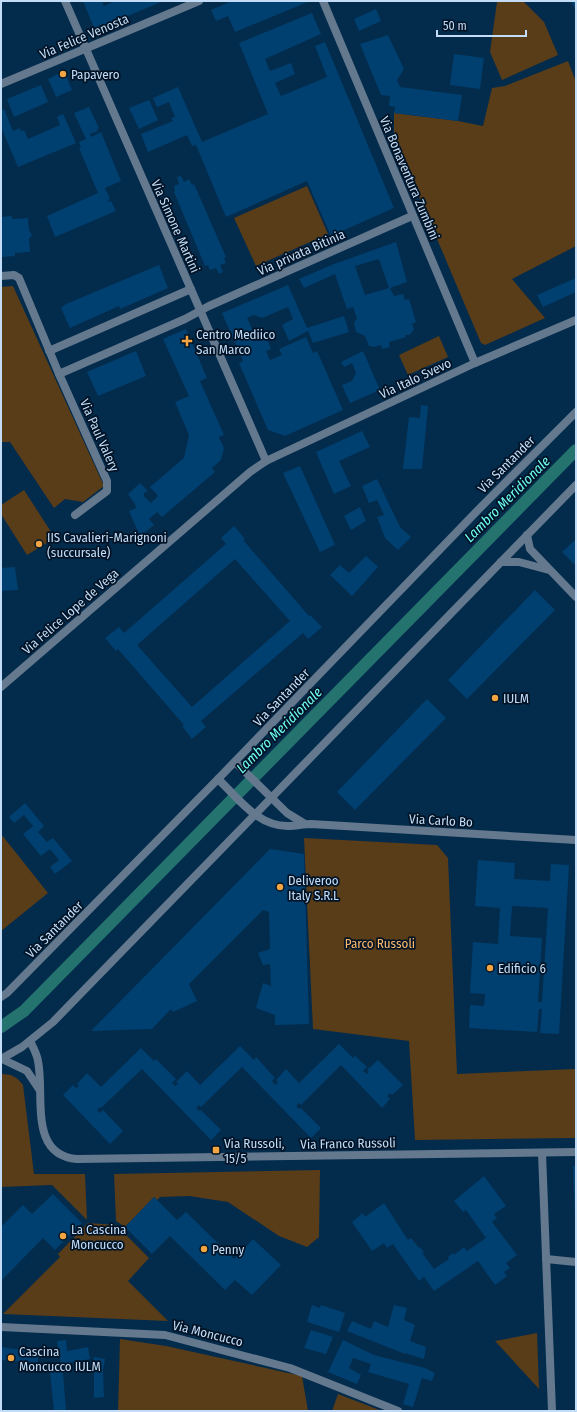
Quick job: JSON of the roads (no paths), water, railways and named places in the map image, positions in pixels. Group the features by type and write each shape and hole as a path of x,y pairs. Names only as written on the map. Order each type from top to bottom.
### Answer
{"street":[{"name":"Via Simone Martini","path":"65,1 266,461"},
{"name":"Via Felice Venosta","path":"1,84 199,1"},
{"name":"Via Bonaventura Zumbini","path":"322,1 474,363"},
{"name":"Via privata Bitinia","path":"200,311 412,216"},
{"name":"Via Paul Valery","path":"1,276 14,275 19,278 49,351 107,481 107,491 75,515"},
{"path":"49,351 191,289"},
{"path":"59,374 200,311"},
{"name":"Via Italo Svevo","path":"266,461 474,363 576,320"},
{"name":"Via Santander","path":"1,998 13,988 221,782 480,508 576,412"},
{"name":"Via Felice Lope de Vega","path":"1,687 250,472 266,461"},
{"path":"2,1059 30,1041 53,1022 251,812 462,602 576,485"},
{"path":"527,535 530,548 576,597"},
{"path":"501,562 518,562 550,570"},
{"name":"Via Carlo Bo","path":"238,764 287,814 305,824"},
{"name":"Via Carlo Bo","path":"221,782 251,812 269,823 289,826 305,824 576,840"},
{"name":"Via Franco Russoli","path":"30,1041 38,1060 39,1090 44,1134 48,1145 60,1156 71,1159 576,1152"},
{"name":"Via Franco Russoli","path":"2,1059 28,1071 39,1090"},
{"path":"542,1153 552,1407"},
{"path":"546,1259 576,1262"},
{"name":"Via Moncucco","path":"1,1327 165,1334 290,1368 398,1411"}],"waterway":[{"name":"Lambro Meridionale","path":"1,1027 24,1011 576,450"}],"place":[{"name":"Papavero","path":"63,74"},
{"name":"Centro Mediico San Marco","path":"187,341"},
{"name":"IIS Cavalieri-Marignoni (succursale)","path":"39,544"},
{"name":"IULM","path":"495,698"},
{"name":"Deliveroo Italy S.R.L","path":"280,887"},
{"name":"Edificio 6","path":"490,968"},
{"name":"Via Russoli, 15/5","path":"216,1150"},
{"name":"La Cascina Moncucco","path":"63,1236"},
{"name":"Penny","path":"204,1249"},
{"name":"Cascina Moncucco IULM","path":"11,1358"}],"park label":[{"name":"Parco Russoli","path":"380,943"}]}
